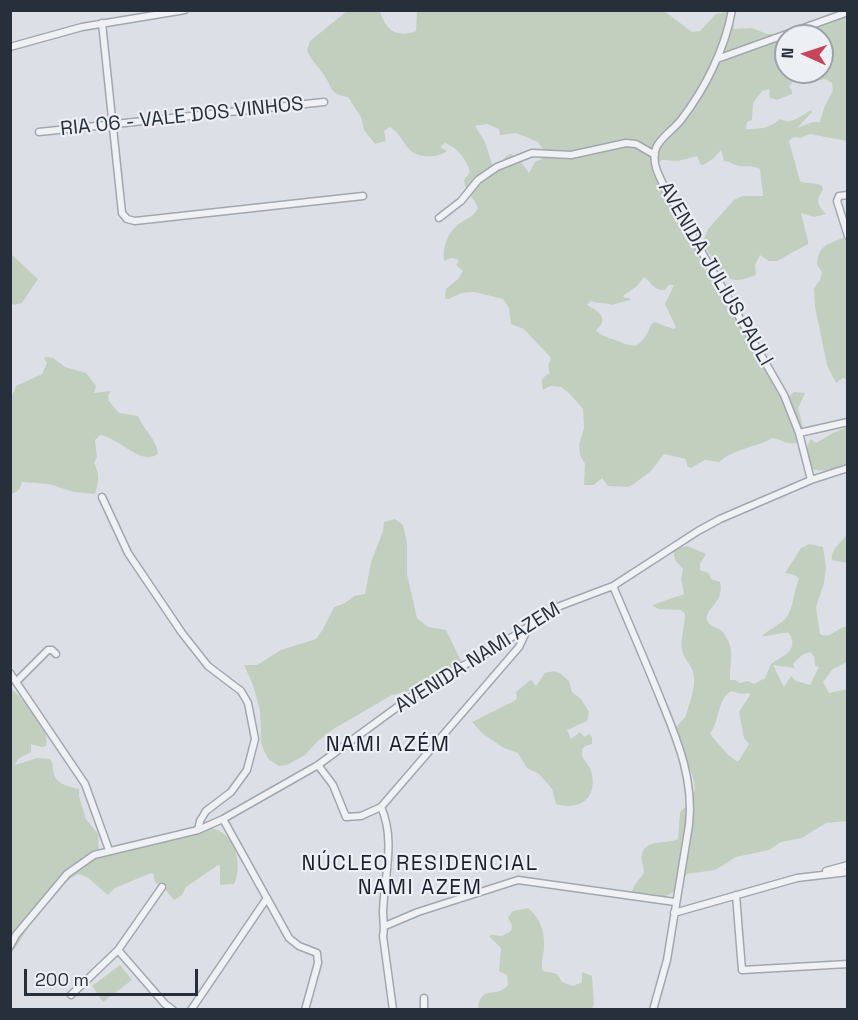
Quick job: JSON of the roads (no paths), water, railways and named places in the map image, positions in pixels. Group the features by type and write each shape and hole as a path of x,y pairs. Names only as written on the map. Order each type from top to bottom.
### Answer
{"street":[{"path":"10,47 102,23 185,10"},
{"name":"AVENIDA JULIUS PAULI","path":"732,10 717,59 681,120 657,146 655,155 657,172 784,395 799,434 811,480"},
{"path":"717,59 848,12"},
{"path":"102,23 122,213 130,220 363,196"},
{"name":"RIA 06 - VALE DOS VINHOS","path":"39,132 324,102"},
{"path":"439,218 461,201 478,180 497,167 532,153 571,155 626,143 636,144 655,155"},
{"path":"848,195 839,196 837,201 848,236"},
{"path":"799,434 848,422"},
{"name":"AVENIDA NAMI AZEM","path":"10,946 16,935 67,874 94,855 198,830 223,819 318,765 426,686 492,650 561,606 613,586 698,531 811,480 848,468"},
{"path":"102,497 128,553 182,633 208,666 241,691 248,703 255,739 247,770 231,792 206,811 200,820 198,830"},
{"path":"613,586 682,752 690,788 690,815 668,960 653,1010"},
{"path":"318,765 333,785 346,818 361,816 381,807 519,647 528,627"},
{"path":"16,682 48,650 56,654"},
{"path":"10,673 85,784 109,850"},
{"path":"381,807 389,846 383,936 393,1010"},
{"path":"223,819 294,943 317,953 318,963 305,1010"},
{"path":"674,913 848,865"},
{"path":"817,875 848,872"},
{"path":"385,926 418,912 518,880 675,902"},
{"path":"71,995 118,950 162,887"},
{"path":"736,895 742,970 848,964"},
{"path":"191,1010 267,898"},
{"path":"118,950 165,1004 173,1010"},
{"path":"424,998 424,1010"}],"district":[{"name":"NAMI AZÉM","path":"388,745"},
{"name":"NÚCLEO RESIDENCIAL NAMI AZEM","path":"420,876"}]}
